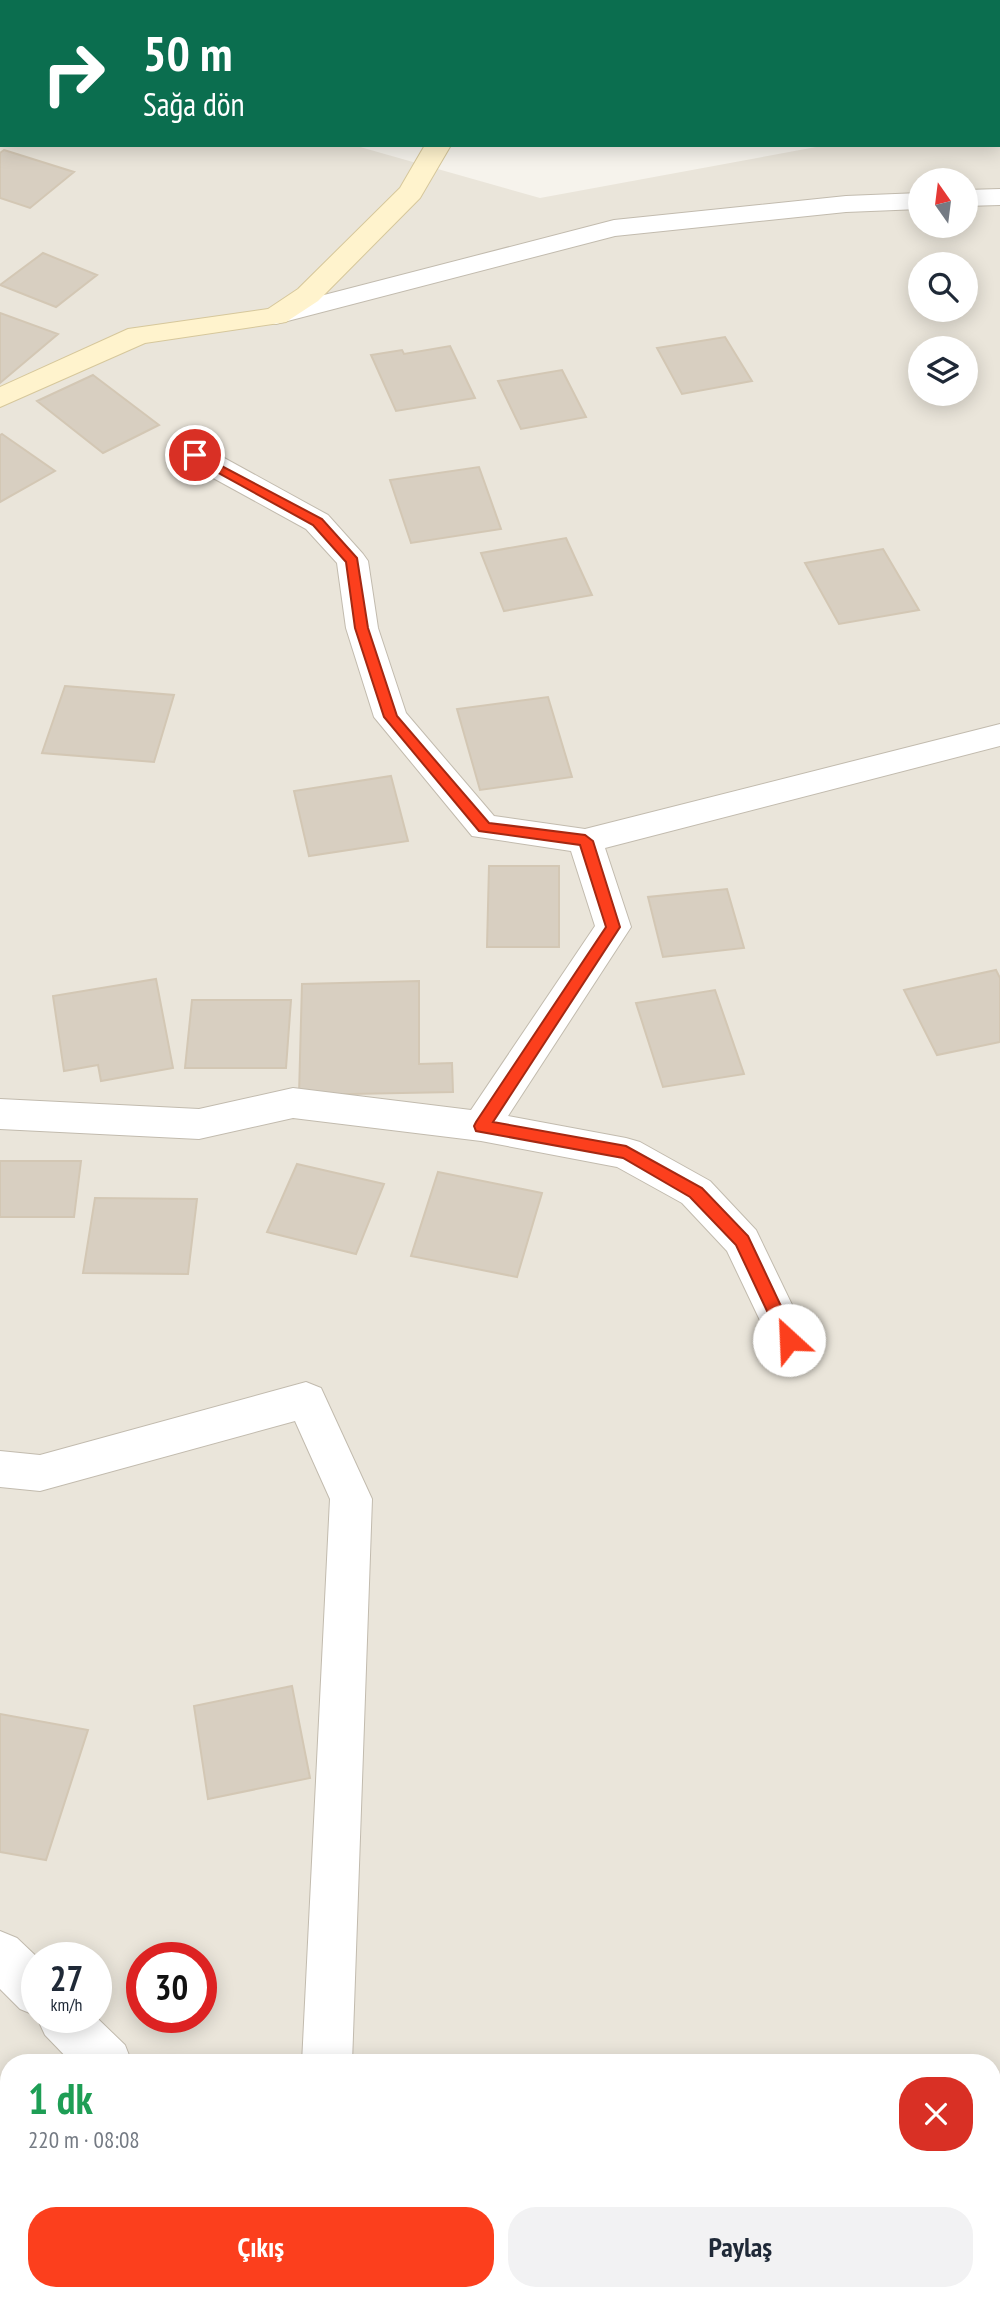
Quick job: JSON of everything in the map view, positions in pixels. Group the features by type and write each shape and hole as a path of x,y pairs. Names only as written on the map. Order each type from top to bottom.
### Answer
{"street":[{"path":"276,316 308,295 411,192 437,147"},
{"path":"978,198 1000,197"},
{"path":"0,398 138,335 276,316 614,229 846,204 908,201"},
{"path":"195,455 317,522 352,561 362,628 391,717 484,827 585,841 1000,735"},
{"path":"481,1126 613,927 585,841"},
{"path":"0,1114 199,1124 293,1103 481,1126 626,1153 696,1192 742,1241 789,1340"},
{"path":"0,1469 40,1473 306,1400 351,1499 327,2054"},
{"path":"0,1955 21,1976"},
{"path":"77,2033 98,2054"}],"shaded area":[{"path":"0,147 360,147 540,198 816,147 1000,147 1000,2054 0,2054"}],"building":[{"path":"4,150 74,172 30,208 0,198 0,153"},
{"path":"43,253 97,275 56,307 0,285"},
{"path":"0,313 58,334 0,383"},
{"path":"725,337 752,381 682,394 657,348"},
{"path":"450,346 475,398 396,411 371,355 402,350 404,354"},
{"path":"562,370 586,417 521,429 498,381"},
{"path":"93,375 159,425 103,453 37,401"},
{"path":"0,435 55,471 0,502"},
{"path":"479,467 501,529 411,543 390,480"},
{"path":"566,538 592,595 504,611 481,553"},
{"path":"883,549 919,610 839,624 805,563"},
{"path":"65,686 174,695 154,762 42,753"},
{"path":"548,697 572,777 480,790 457,709"},
{"path":"391,776 408,841 309,856 294,791"},
{"path":"489,866 559,866 559,947 487,947"},
{"path":"727,889 744,948 663,957 648,897"},
{"path":"996,970 1000,978 1000,1042 937,1055 904,990"},
{"path":"156,979 173,1068 101,1081 98,1065 64,1071 53,996"},
{"path":"419,981 419,1064 452,1063 453,1092 299,1095 302,984"},
{"path":"715,990 744,1074 663,1087 636,1003"},
{"path":"192,1000 291,1000 286,1068 185,1068"},
{"path":"0,1161 81,1161 74,1217 0,1217"},
{"path":"297,1164 384,1184 356,1254 267,1232"},
{"path":"438,1172 542,1193 517,1277 411,1256"},
{"path":"95,1198 197,1199 188,1274 83,1273"},
{"path":"292,1686 310,1778 208,1799 194,1706"},
{"path":"0,1714 88,1730 46,1860 0,1852"}],"route":[{"path":"195,455 317,522 352,561 362,628 391,717 484,827 585,841 613,927 481,1126 626,1153 696,1192 742,1241 789,1340"}]}
